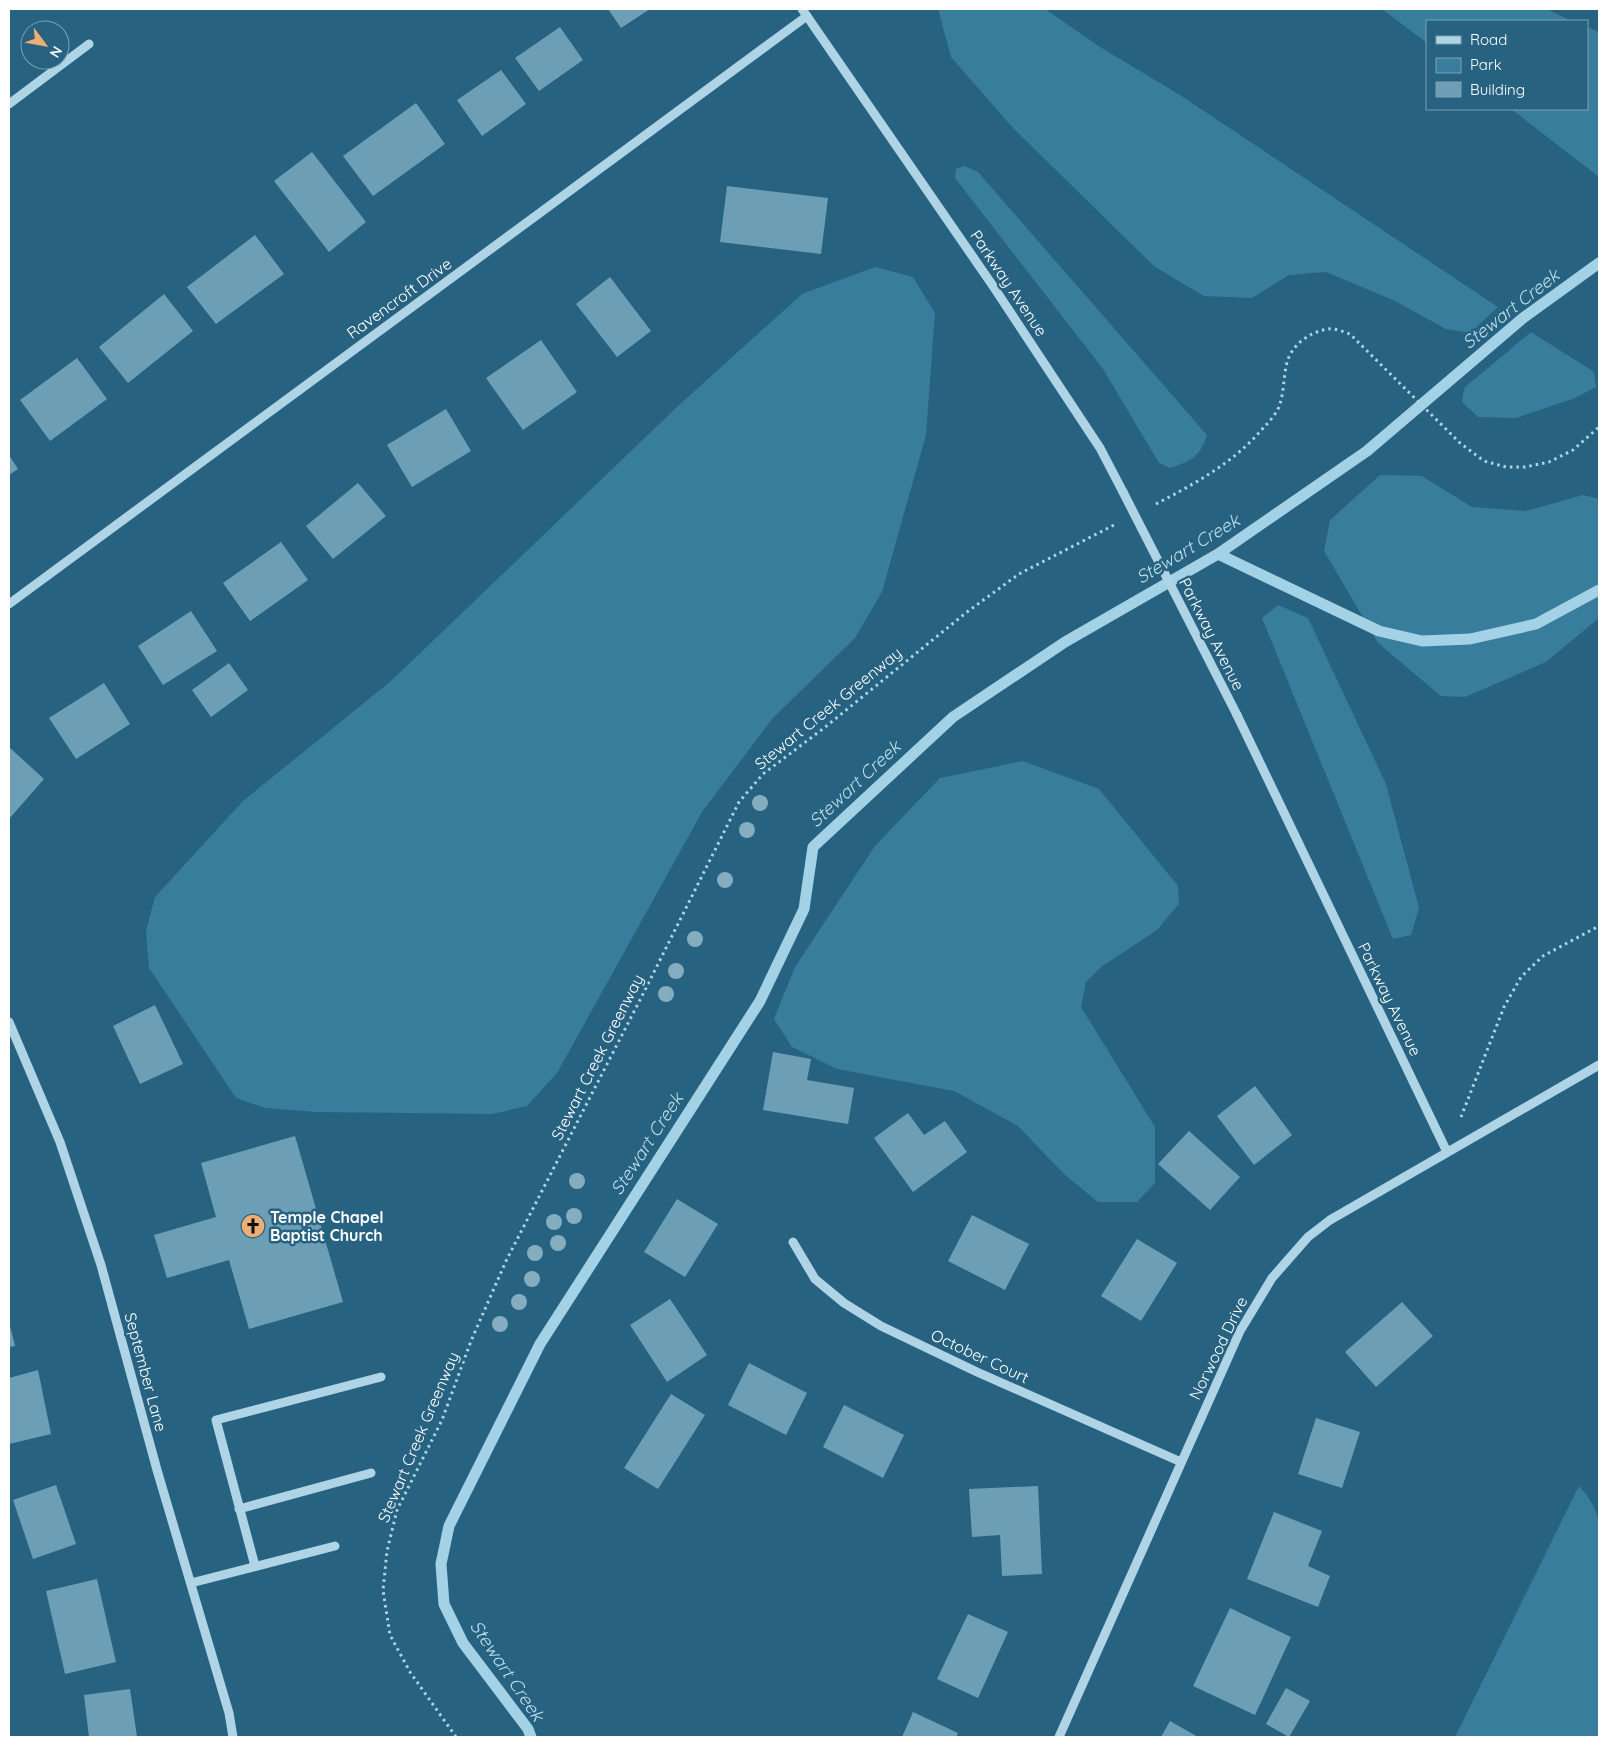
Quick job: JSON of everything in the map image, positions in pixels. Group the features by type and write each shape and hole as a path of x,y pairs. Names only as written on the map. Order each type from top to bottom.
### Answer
{"street":[{"name":"Parkway Avenue","path":"805,13 994,286 1100,448 1237,715 1447,1152"},
{"name":"Ravencroft Drive","path":"9,604 805,13"},
{"path":"9,104 89,44"},
{"name":"September Lane","path":"9,1022 60,1142 101,1265 157,1470 230,1713 233,1737"},
{"name":"Norwood Drive","path":"1058,1737 1240,1331 1272,1278 1308,1237 1330,1220 1599,1065"},
{"name":"October Court","path":"793,1242 815,1279 844,1303 881,1326 977,1372 1182,1462"},
{"path":"255,1566 216,1420 382,1377"},
{"path":"239,1509 371,1473"},
{"path":"191,1583 335,1546"}],"path":[{"path":"1153,505 1197,483 1242,451 1277,410 1283,392 1286,365 1294,348 1310,334 1330,329 1350,334 1460,443 1484,462 1506,467 1525,467 1549,462 1573,450 1599,427"},
{"name":"Stewart Creek Greenway","path":"456,1737 410,1672 390,1635 383,1590 387,1551 398,1510 442,1420 471,1341 506,1261 739,802 763,774 824,728 967,612 1019,574 1118,523"},
{"path":"1474,1086 1504,1007 1521,977 1543,956 1599,926"}],"green space":[{"path":"938,9 1045,9 1100,47 1180,95 1498,307 1470,333 1446,329 1393,300 1326,272 1289,275 1252,298 1204,296 1155,267 1012,127 951,57"},
{"path":"1382,9 1547,9 1569,20 1426,20 1426,42"},
{"path":"1588,27 1599,32 1599,177 1512,110 1588,110"},
{"path":"964,166 978,172 1207,435 1194,457 1170,468 1159,463 1103,369 955,178 956,169"},
{"path":"875,267 913,277 935,313 926,435 882,592 855,638 772,719 702,812 557,1073 527,1106 492,1114 317,1112 265,1108 236,1098 149,968 146,931 155,897 243,801 391,681 678,406 802,294"},
{"path":"1531,332 1594,372 1596,387 1575,398 1516,418 1478,417 1462,402 1464,388"},
{"path":"1380,475 1422,476 1472,507 1526,511 1583,495 1599,499 1599,618 1546,662 1465,697 1441,696 1378,643 1324,551 1330,520"},
{"path":"1278,605 1308,618 1386,784 1419,908 1411,935 1393,939 1262,618"},
{"path":"1023,761 1099,789 1178,886 1179,904 1157,930 1101,967 1086,982 1081,1007 1155,1127 1155,1183 1137,1202 1098,1202 1064,1174 1018,1126 954,1091 837,1069 792,1047 774,1019 795,967 875,846 940,778"},
{"path":"1579,1486 1592,1503 1599,1522 1599,1737 1455,1737"}],"building":[{"path":"608,9 650,9 621,28"},
{"path":"560,27 583,60 539,91 515,58"},
{"path":"501,70 526,104 482,136 457,100"},
{"path":"416,103 445,144 373,196 343,156"},
{"path":"312,152 366,222 329,252 274,181"},
{"path":"727,186 828,198 821,254 720,242"},
{"path":"255,235 284,274 216,324 187,287"},
{"path":"610,277 651,331 617,357 576,304"},
{"path":"164,294 193,331 128,383 99,347"},
{"path":"541,340 577,392 523,430 486,378"},
{"path":"77,358 107,399 50,441 20,400"},
{"path":"446,409 471,451 412,487 387,445"},
{"path":"9,455 18,469 9,475"},
{"path":"358,483 386,516 333,559 306,526"},
{"path":"281,542 308,580 250,621 223,583"},
{"path":"191,611 217,651 163,685 138,646"},
{"path":"229,663 248,690 211,717 192,690"},
{"path":"104,683 130,724 76,759 49,718"},
{"path":"9,747 44,779 9,819"},
{"path":"155,1005 183,1064 140,1084 113,1026"},
{"path":"773,1052 811,1059 807,1080 854,1088 848,1124 763,1110"},
{"path":"1255,1086 1292,1135 1254,1165 1217,1116"},
{"path":"908,1113 924,1135 945,1121 967,1152 913,1192 874,1138"},
{"path":"1189,1131 1240,1177 1210,1210 1158,1164"},
{"name":"Temple Chapel Baptist Church","path":"295,1136 343,1302 249,1329 229,1260 167,1278 154,1235 216,1217 201,1163"},
{"path":"677,1199 718,1224 685,1277 644,1252"},
{"path":"972,1215 1029,1244 1005,1290 948,1261"},
{"path":"1137,1239 1177,1263 1141,1321 1101,1296"},
{"path":"670,1299 707,1355 667,1382 630,1325"},
{"path":"1402,1302 1433,1336 1376,1387 1345,1352"},
{"path":"9,1322 15,1346 9,1347"},
{"path":"749,1363 807,1393 786,1435 728,1405"},
{"path":"38,1370 51,1434 9,1444 9,1378"},
{"path":"671,1394 705,1415 658,1489 624,1468"},
{"path":"844,1405 904,1435 883,1478 823,1447"},
{"path":"1316,1418 1360,1432 1342,1488 1298,1474"},
{"path":"56,1485 76,1544 33,1559 13,1500"},
{"path":"1038,1486 1042,1574 1002,1576 1000,1535 972,1537 969,1489"},
{"path":"1274,1512 1322,1531 1308,1566 1330,1576 1318,1607 1247,1579"},
{"path":"97,1579 116,1662 65,1674 46,1591"},
{"path":"1230,1608 1291,1637 1255,1715 1193,1686"},
{"path":"968,1614 1008,1632 978,1698 937,1679"},
{"path":"1286,1688 1310,1701 1289,1737 1266,1724"},
{"path":"130,1689 137,1737 89,1737 84,1695"},
{"path":"913,1712 958,1733 956,1737 902,1737"},
{"path":"1170,1721 1198,1737 1161,1737"}],"waterway":[{"name":"Stewart Creek","path":"531,1737 528,1729 463,1643 444,1604 441,1564 449,1526 540,1344 760,1001 804,909 813,847 953,717 1065,642 1218,554 1367,451 1523,318 1599,263"},
{"path":"1218,554 1379,631 1422,641 1470,639 1536,624 1599,590"}],"place":[{"name":"Temple Chapel Baptist Church","path":"253,1226"}]}
